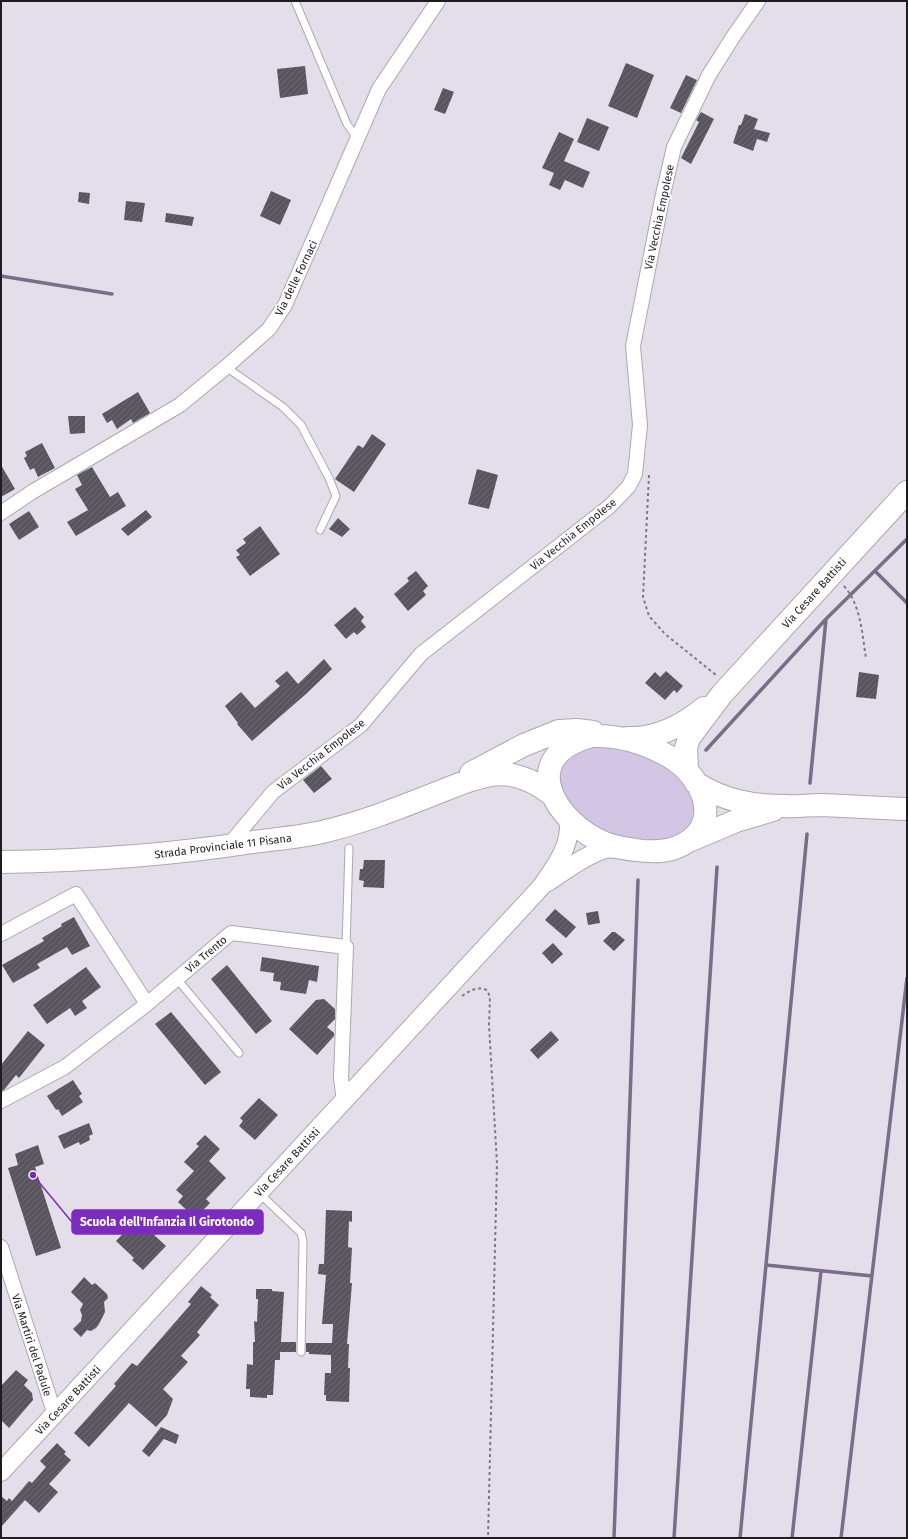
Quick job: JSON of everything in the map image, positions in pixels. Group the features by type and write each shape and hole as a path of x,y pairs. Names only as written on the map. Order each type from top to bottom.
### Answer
{"main road":[{"name":"Via Cesare Battisti","path":"691,777 686,748 689,738 726,690 907,492"},
{"name":"Via Cesare Battisti","path":"618,737 656,750 671,758 691,777 703,794 706,814 700,830 690,840 669,850 645,851 631,849 607,844 592,836 565,815 557,805 551,794 549,775 551,764 558,753 577,740 592,736 618,737 644,738 673,728 687,722 726,690"},
{"name":"Strada Provinciale 11 Pisana","path":"437,792 524,745 559,731 578,730 618,737"},
{"name":"Strada Provinciale 11 Pisana","path":"1,862 62,861 167,854 327,831 379,815 468,780 504,773 520,776 532,781 551,794"},
{"path":"691,777 712,792 749,804 907,809"},
{"path":"690,840 736,821 786,806"}],"street":[{"name":"Via delle Fornaci","path":"1,513 32,492 180,405 269,329 285,305 379,89 438,1"},
{"name":"Via Vecchia Empolese","path":"228,846 273,792 361,725 421,654 610,506 629,486 635,474 640,425 634,346 662,199 674,147 709,75 733,37 758,2"},
{"name":"Via Cesare Battisti","path":"1,1472 540,887 554,870 565,845 569,825 565,815"},
{"name":"Via Cesare Battisti","path":"540,887 568,868 597,852 606,849 631,849"},
{"path":"1,934 76,894 147,1004"},
{"name":"Via Trento","path":"1,1101 65,1067 147,1004 231,933 346,947"},
{"path":"344,1100 341,1078 346,947"},
{"name":"Via Martiri del Padule","path":"1,1247 5,1278 55,1415"}],"lane":[{"path":"295,1 347,124 357,138"},
{"path":"226,367 283,407 300,425 330,478 336,496 320,530"},
{"path":"346,947 349,848"},
{"path":"177,979 239,1052"},
{"path":"259,1192 301,1233 303,1241 301,1352"}],"path":[{"path":"649,470 644,597 649,616 665,634 726,690"},
{"path":"849,591 856,604 866,658"},
{"path":"461,996 472,988 481,987 487,990 490,997 489,1025 497,1164 488,1538"}],"shaded area":[{"path":"593,744 640,751 681,776 699,807 691,829 667,842 619,839 580,818 557,783 564,758"}],"building":[{"path":"626,63 654,75 637,118 608,106"},
{"path":"305,66 308,94 280,98 277,69"},
{"path":"686,75 697,80 681,113 670,108"},
{"path":"443,88 454,92 445,114 434,110"},
{"path":"701,112 714,119 691,164 681,158 699,122 696,120"},
{"path":"745,114 758,119 754,129 770,133 767,142 757,139 753,151 733,143 739,125 741,125"},
{"path":"587,118 609,127 599,151 577,142"},
{"path":"559,132 574,139 564,161 590,172 583,188 565,180 560,190 549,185 554,173 542,168"},
{"path":"271,191 291,200 280,225 260,216"},
{"path":"79,192 90,193 89,204 78,202"},
{"path":"126,201 145,203 142,222 124,220"},
{"path":"166,213 194,217 192,226 165,222"},
{"path":"138,392 150,413 133,423 131,419 117,429 112,420 107,423 102,414"},
{"path":"68,416 85,416 85,433 70,434"},
{"path":"372,434 386,444 354,492 335,479 358,445 363,448"},
{"path":"42,443 55,468 38,477 34,468 30,470 24,458 27,456 25,452"},
{"path":"1,465 15,489 1,497"},
{"path":"92,467 110,497 118,492 126,506 76,536 67,522 88,510 75,489 82,485 77,475"},
{"path":"477,469 498,475 489,509 468,504"},
{"path":"146,510 152,517 128,536 121,529"},
{"path":"29,511 39,527 19,540 9,524"},
{"path":"338,518 350,529 342,537 329,529"},
{"path":"260,526 280,554 250,576 236,557 240,555 236,550 246,543 243,539"},
{"path":"416,571 428,586 423,591 426,595 408,611 394,594 409,581 407,578"},
{"path":"355,607 364,617 361,621 366,627 357,635 354,632 346,639 334,625"},
{"path":"324,659 332,669 252,741 237,724 238,723 225,706 241,692 255,708 280,686 275,681 287,671 298,684"},
{"path":"666,671 683,686 677,693 674,690 665,700 645,683 655,672 660,677"},
{"path":"859,672 879,675 876,699 856,697"},
{"path":"321,766 332,779 314,793 303,780"},
{"path":"364,860 385,860 384,888 363,887 364,881 359,880 360,869 363,869"},
{"path":"555,909 576,927 566,938 545,920"},
{"path":"598,911 600,923 588,925 586,913"},
{"path":"74,917 90,946 72,955 67,947 37,964 40,968 13,983 2,965 44,941 42,938 62,926 61,924"},
{"path":"612,932 615,932 625,940 614,951 603,941"},
{"path":"553,943 563,954 552,964 542,953"},
{"path":"262,957 319,966 317,982 309,980 306,994 280,990 281,982 273,981 274,973 260,971"},
{"path":"227,965 272,1021 256,1034 211,979"},
{"path":"86,967 101,987 82,1001 87,1008 75,1016 70,1008 47,1024 33,1005"},
{"path":"324,999 335,1009 335,1019 327,1027 334,1033 334,1036 317,1055 289,1029 316,1000"},
{"path":"171,1012 221,1072 205,1085 155,1024"},
{"path":"28,1031 45,1045 19,1078 16,1075 4,1090 1,1091 1,1065"},
{"path":"551,1031 559,1040 538,1059 530,1050"},
{"path":"73,1080 82,1094 79,1096 83,1102 62,1116 47,1096"},
{"path":"259,1098 278,1115 255,1140 239,1126 243,1121 240,1118"},
{"path":"89,1123 93,1134 89,1136 90,1140 80,1145 79,1142 64,1149 58,1136"},
{"path":"205,1135 220,1149 209,1161 226,1178 206,1199 210,1203 195,1218 178,1202 183,1196 176,1190 194,1171 184,1162 199,1146 196,1144"},
{"path":"38,1145 44,1164 35,1167 61,1248 36,1256 8,1168 18,1165 15,1154"},
{"path":"326,1210 352,1211 352,1222 349,1221 348,1247 352,1248 350,1283 352,1283 347,1344 349,1344 348,1368 350,1368 349,1402 326,1401 326,1395 324,1395 325,1373 331,1373 331,1355 309,1354 309,1352 306,1352 306,1343 332,1343 333,1324 322,1324 326,1275 318,1274 319,1264 324,1264"},
{"path":"137,1219 166,1246 143,1270 132,1260 134,1258 116,1241"},
{"path":"84,1277 92,1285 95,1283 107,1294 108,1298 104,1302 105,1312 99,1324 91,1331 87,1330 81,1337 73,1329 81,1321 82,1315 80,1310 83,1304 71,1292"},
{"path":"201,1286 212,1295 210,1297 219,1305 197,1332 200,1335 181,1356 188,1362 163,1389 173,1399 167,1415 156,1427 129,1403 89,1447 74,1433 116,1386 114,1384 132,1363 137,1366 191,1304 188,1302"},
{"path":"256,1289 272,1289 272,1291 284,1292 281,1342 296,1342 296,1352 280,1352 280,1360 275,1360 273,1395 267,1395 267,1398 250,1397 250,1389 246,1389 247,1364 253,1365 253,1342 255,1342 254,1321 257,1322 258,1299 256,1299"},
{"path":"16,1370 28,1380 24,1385 32,1393 33,1400 9,1428 1,1420 1,1386"},
{"path":"161,1427 179,1435 176,1444 164,1439 149,1457 142,1451"},
{"path":"57,1443 66,1452 64,1454 71,1460 49,1484 58,1492 39,1513 25,1500 1,1527 1,1496 7,1501 9,1498 12,1501 29,1481 32,1483 46,1467 40,1461"}],"waterway":[{"path":"1,276 112,294"},
{"path":"706,750 826,619 907,539"},
{"path":"875,571 907,603"},
{"path":"810,783 826,619"},
{"path":"740,1538 807,834"},
{"path":"674,1538 717,867"},
{"path":"614,1538 638,880"},
{"path":"841,1538 907,978"},
{"path":"766,1265 872,1276"},
{"path":"792,1538 821,1271"}],"place":[{"name":"Scuola dell'Infanzia Il Girotondo","path":"33,1175"}]}
